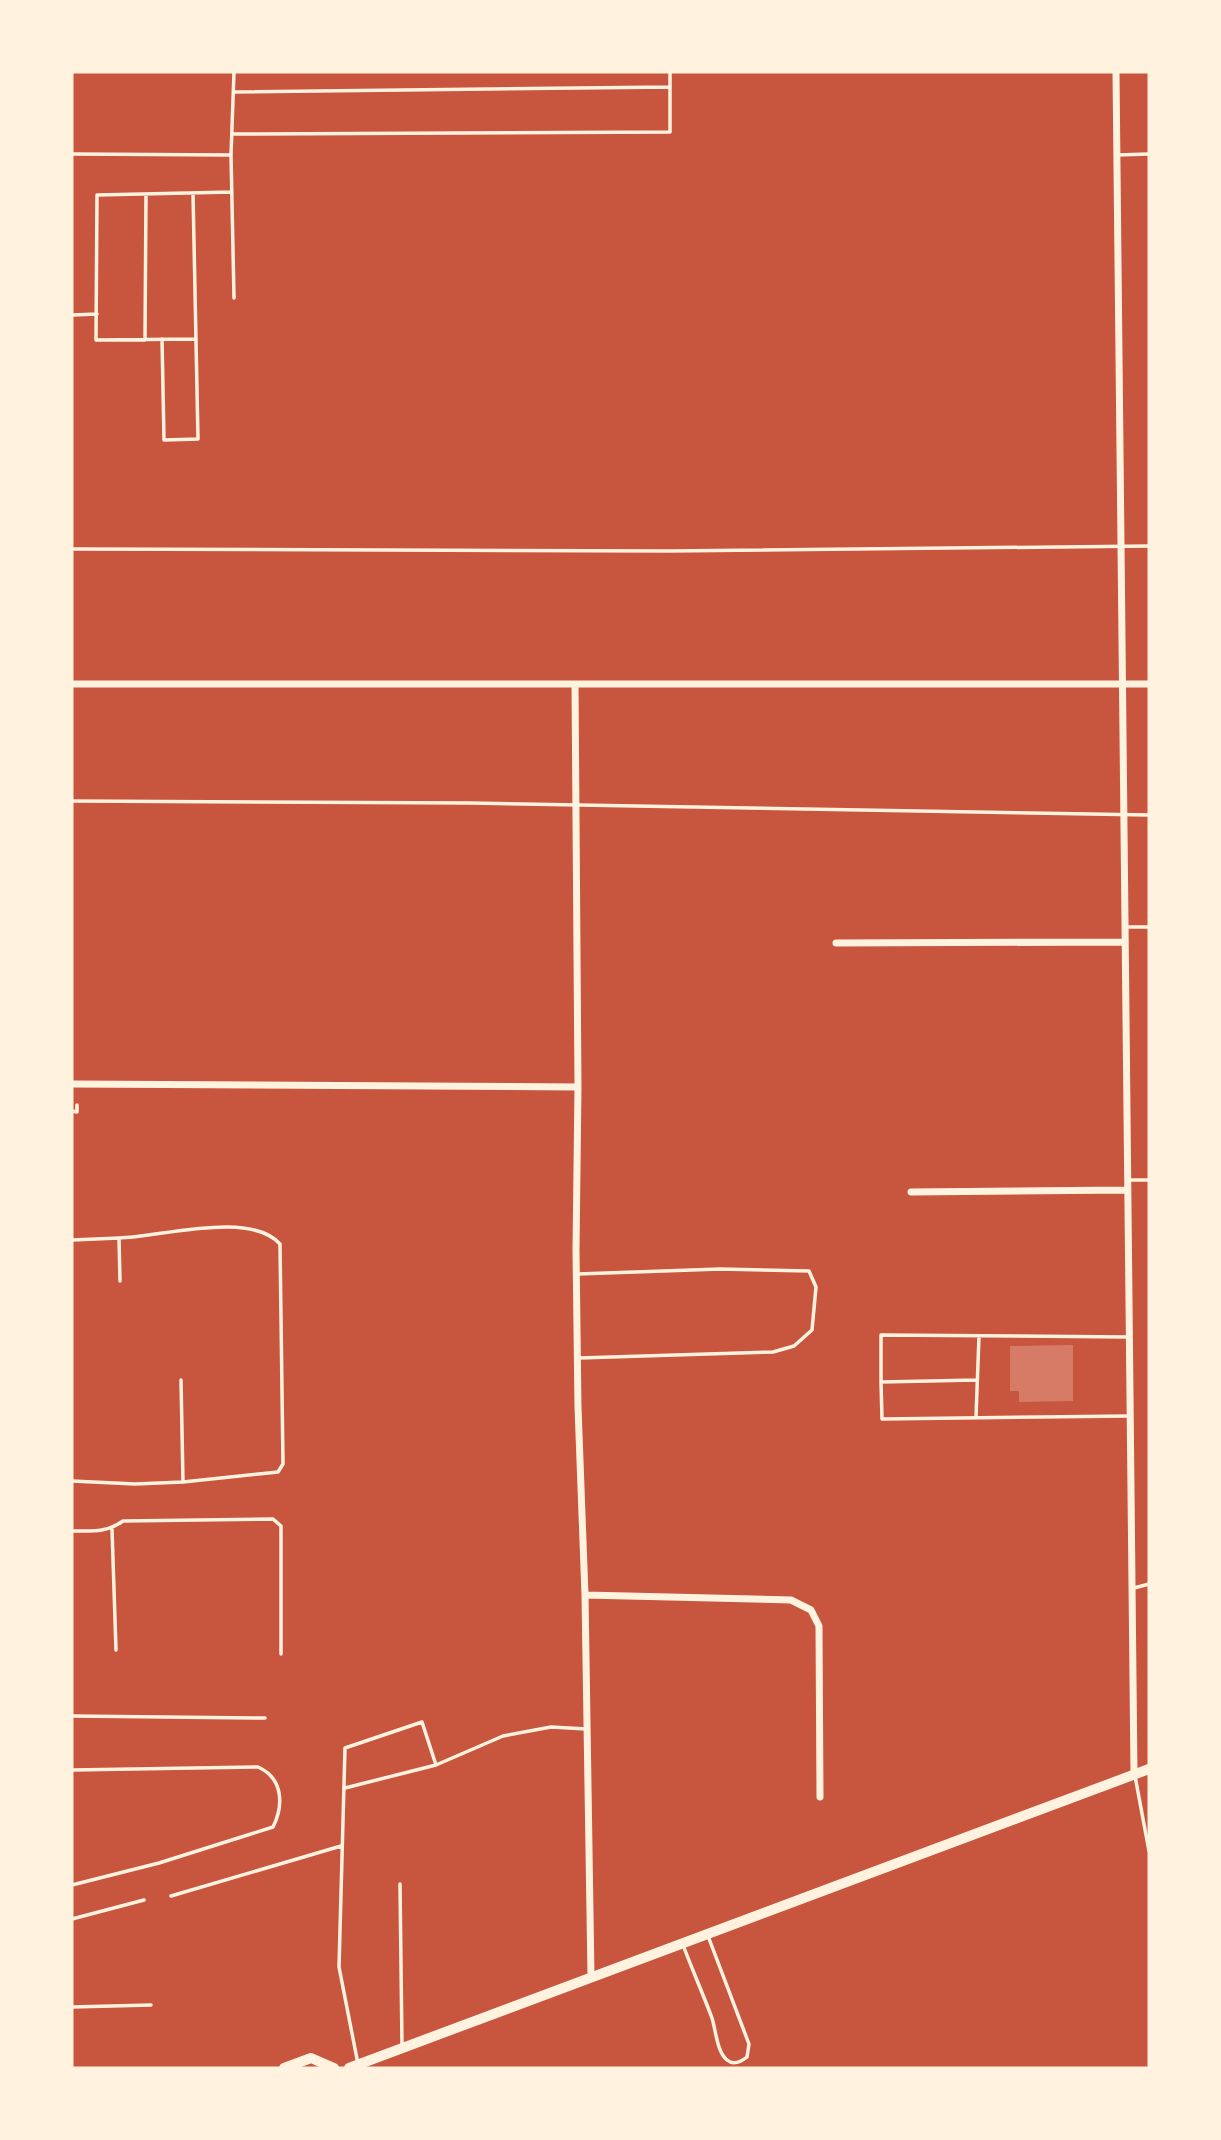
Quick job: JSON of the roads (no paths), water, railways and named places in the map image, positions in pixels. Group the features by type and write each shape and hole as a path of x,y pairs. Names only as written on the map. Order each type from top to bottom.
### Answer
{"main road":[{"path":"353,2067 1149,1769"},
{"path":"284,2068 311,2058 334,2068"}],"street":[{"path":"1116,72 1134,1774"},
{"path":"72,684 1149,684"},
{"path":"575,684 577,1358 585,1595 591,1977"},
{"path":"836,943 1124,942"},
{"path":"72,1084 578,1087"},
{"path":"911,1192 1126,1190"},
{"path":"585,1595 792,1600 811,1611 819,1626 820,1797"}],"lane":[{"path":"234,72 231,155 234,298"},
{"path":"232,134 670,132 670,72"},
{"path":"233,92 670,87"},
{"path":"72,154 231,155"},
{"path":"1117,155 1149,155"},
{"path":"195,339 96,340 97,195 232,192"},
{"path":"162,339 164,440 198,439 193,193"},
{"path":"145,340 146,194"},
{"path":"72,315 97,314"},
{"path":"72,550 669,551 1149,546"},
{"path":"72,802 390,802 1149,816"},
{"path":"1124,927 1149,927"},
{"path":"1126,1180 1149,1180"},
{"path":"72,1240 224,1227 255,1229 271,1234 280,1244 283,1464 278,1472 183,1482 135,1485 72,1482"},
{"path":"119,1238 120,1281"},
{"path":"576,1274 720,1269 809,1271 816,1287 812,1330 794,1346 772,1352 577,1358"},
{"path":"1128,1337 881,1335 881,1382 882,1419 1129,1416"},
{"path":"976,1417 979,1336"},
{"path":"181,1380 183,1482"},
{"path":"881,1382 977,1380"},
{"path":"72,1531 100,1532 112,1529 123,1521 273,1519 281,1526 281,1654"},
{"path":"112,1529 117,1650"},
{"path":"1132,1588 1149,1584"},
{"path":"72,1716 265,1718"},
{"path":"353,2067 339,1967 345,1748 422,1722 436,1765"},
{"path":"345,1788 436,1765 503,1736 551,1727 587,1729"},
{"path":"72,1770 258,1768 270,1773 278,1786 278,1817 273,1828 159,1863 72,1885"},
{"path":"1134,1774 1149,1851"},
{"path":"171,1896 341,1846"},
{"path":"400,1884 402,2048"},
{"path":"72,1919 144,1900"},
{"path":"682,1943 722,2052 726,2060 732,2063 740,2062 747,2057 748,2044 707,1933"},
{"path":"72,2007 151,2005"}]}
